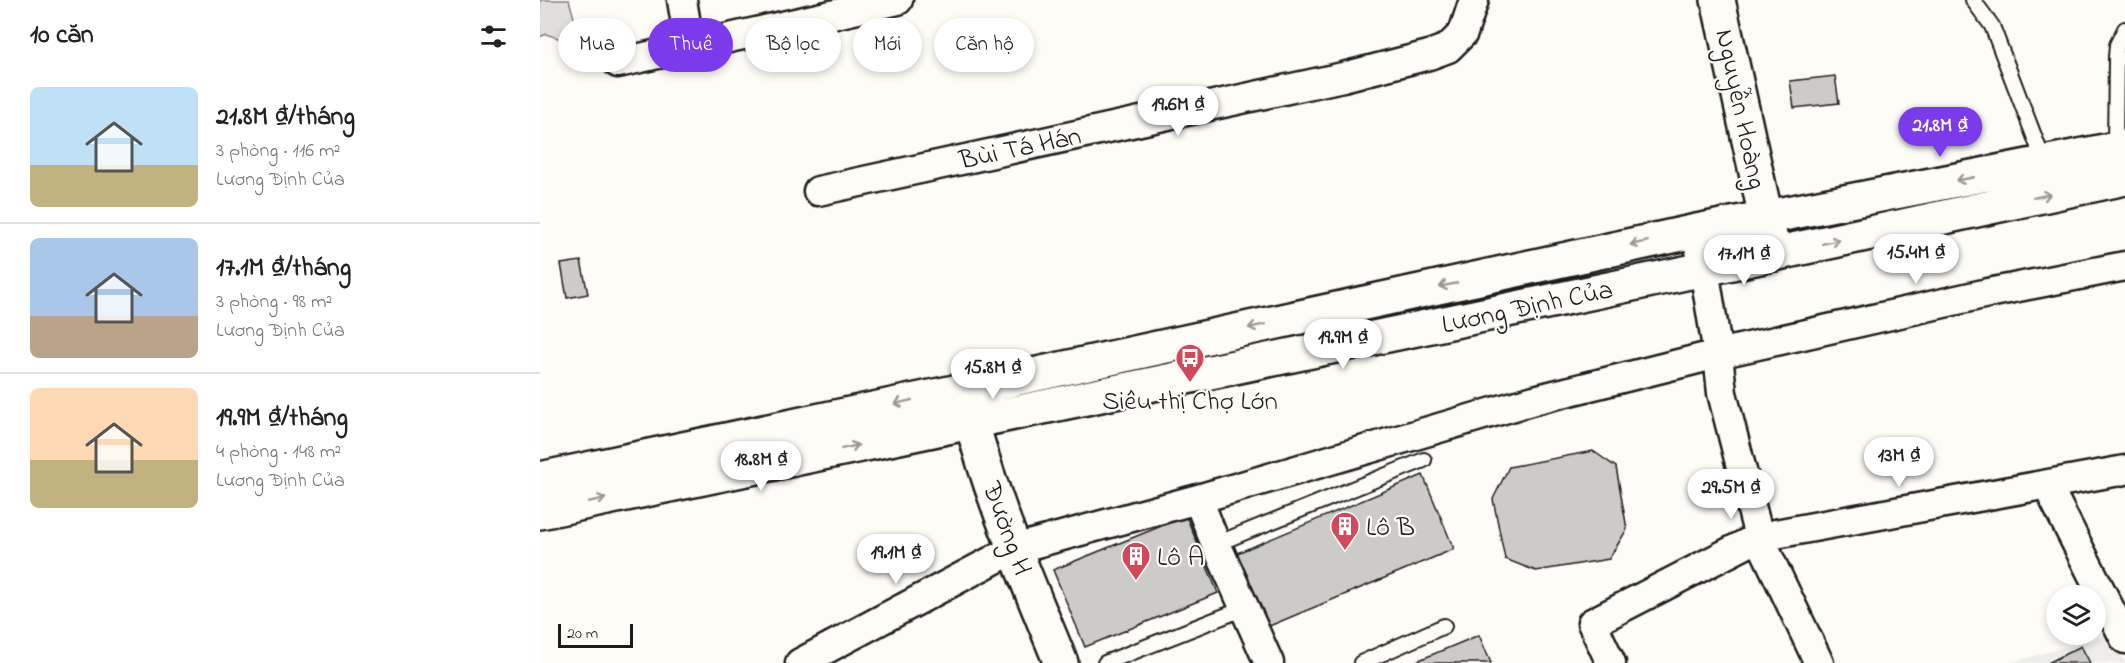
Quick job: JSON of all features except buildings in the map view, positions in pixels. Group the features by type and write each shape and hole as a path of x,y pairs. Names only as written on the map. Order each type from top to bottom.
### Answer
{"main road":[{"name":"Nguyễn Hoàng","path":"1718,0 1774,254"},
{"name":"Lương Định Của","path":"540,479 964,390 1696,231 2045,164 2122,158"},
{"name":"Lương Định Của","path":"540,512 1774,254 2122,158"},
{"name":"Đường H","path":"964,390 972,422 1014,549 1061,663"}],"street":[{"path":"682,0 685,18"},
{"path":"733,38 898,0"},
{"name":"Bùi Tá Hán","path":"818,191 1343,77 1429,56 1448,48 1463,33 1474,0"},
{"path":"1696,231 1718,354 1722,393 1759,537 1819,663"},
{"path":"800,663 1014,549 1198,499 1534,400 1718,354 1988,293 2125,266"},
{"path":"1611,663 1592,623 1759,537 2125,470"},
{"path":"2047,485 2125,639"},
{"path":"1198,499 1269,663"}],"lane":[{"path":"1973,0 1992,26 2045,164"},
{"path":"2122,158 2116,57 2117,45 2125,29"},
{"path":"1216,544 1425,460"},
{"path":"1105,663 1245,608"},
{"path":"1361,663 1444,626"}],"shaded area":[{"path":"540,0 569,0 574,18 558,18 558,38 546,34 540,37"},
{"path":"2113,634 2125,663 2008,663 2073,645 2106,645 2106,636"}],"place":[{"name":"Siêu thị Chợ Lớn","path":"1190,384"},
{"name":"Lô B","path":"1345,552"},
{"name":"Lô A","path":"1136,582"}]}
